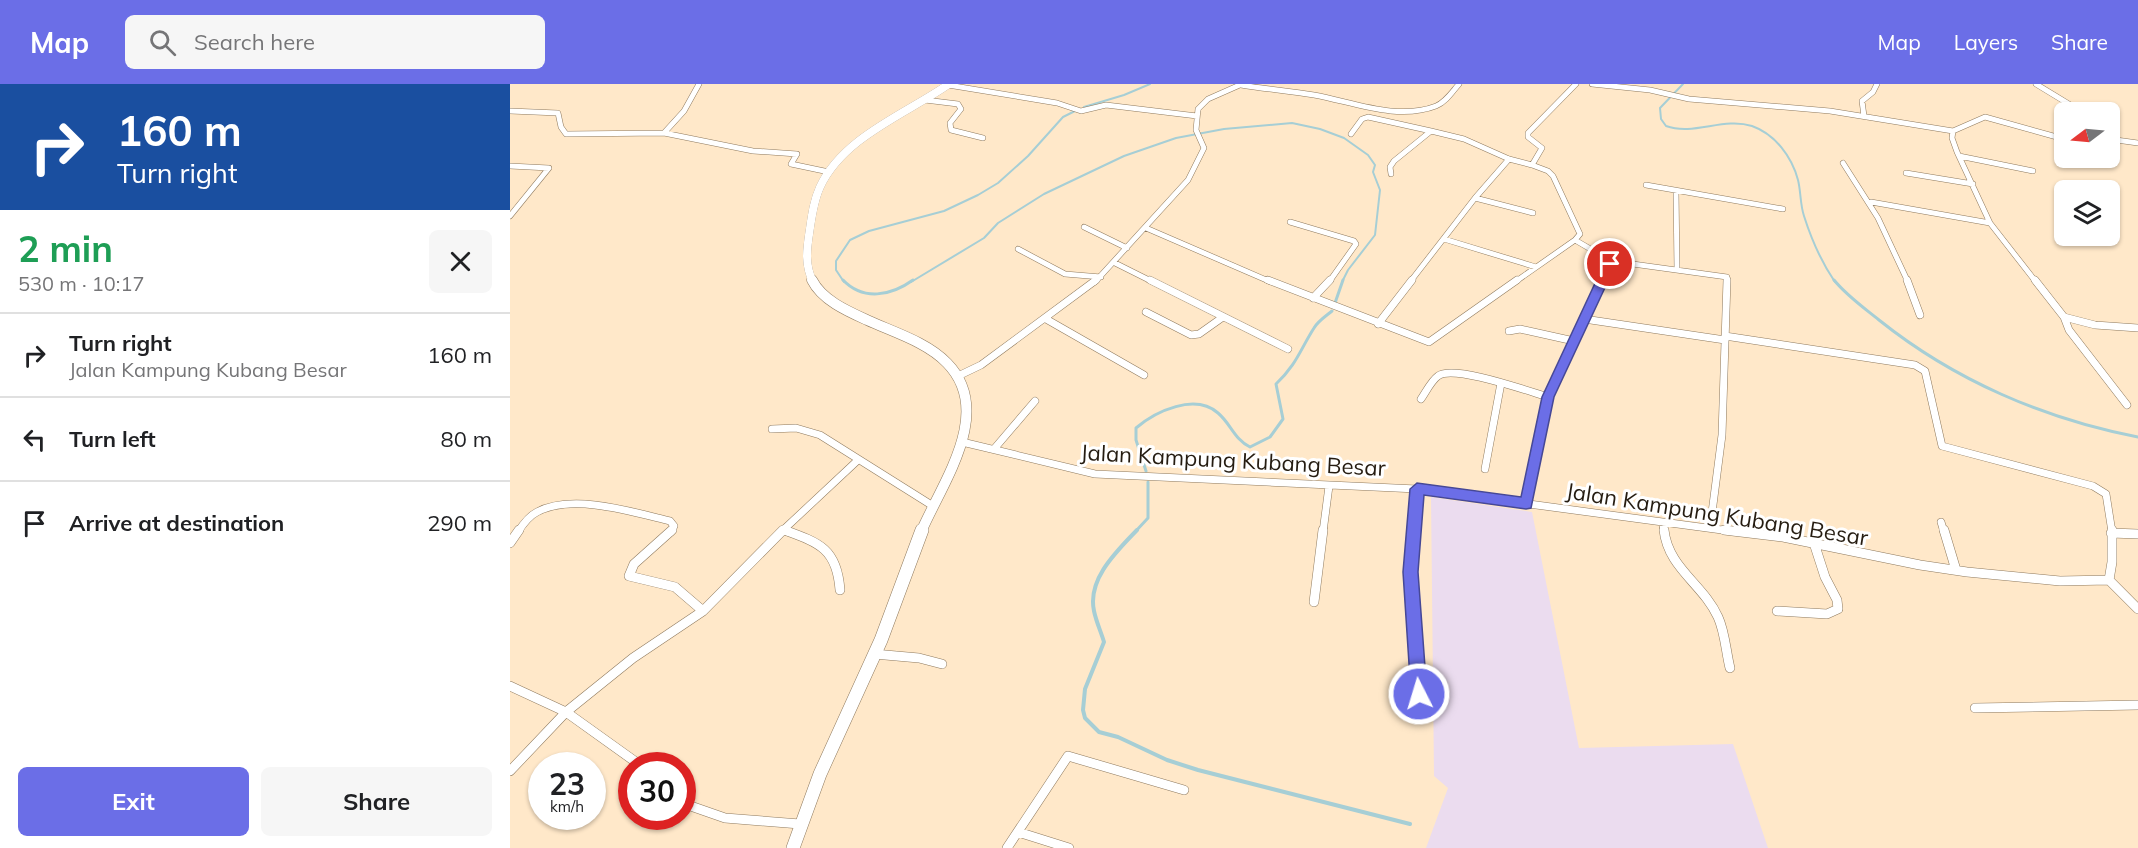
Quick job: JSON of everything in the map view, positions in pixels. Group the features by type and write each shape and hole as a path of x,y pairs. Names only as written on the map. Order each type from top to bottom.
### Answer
{"street":[{"path":"664,133 684,111 699,84"},
{"path":"958,376 981,366 1101,277 1115,263 1196,168 1204,148 1198,135 1197,116 1202,102 1229,93 1241,84 1315,95 1369,108 1391,110 1434,107 1439,105 1459,84"},
{"path":"1532,165 1542,148 1528,137 1528,133 1576,84"},
{"path":"1593,84 1649,87 1677,97 1814,109 1936,128 1952,134 1966,128 1977,119 1985,117 2054,136"},
{"path":"1864,116 1862,101 1875,89 1877,84"},
{"path":"2036,84 2066,102"},
{"path":"793,848 818,779 874,654 933,506 950,474 962,442 965,408 958,376 951,367 927,350 834,302 812,282 806,267 810,222 817,190 829,172 864,139 948,85 1057,103 1081,111 1106,105 1146,112 1197,116"},
{"path":"925,100 961,106 950,123 951,130 983,138"},
{"path":"510,111 558,113 561,127 566,134 664,133 753,151 797,154 791,164 829,172"},
{"path":"1146,228 1313,298 1429,342 1575,240 1581,231 1553,176 1548,171 1509,159 1464,139 1368,117 1362,119 1351,134"},
{"path":"1391,174 1390,167 1394,161 1431,131"},
{"path":"1952,134 1959,156 1990,223 2064,317 2069,330 2127,405"},
{"path":"2120,140 2138,143"},
{"path":"1959,156 2033,171"},
{"path":"1378,324 1475,198 1509,159"},
{"path":"1843,163 1871,202 1906,274 1920,315"},
{"path":"510,165 546,167 549,170 526,194 510,216"},
{"path":"1905,173 1973,184"},
{"path":"1646,185 1783,209"},
{"path":"1676,191 1677,269"},
{"path":"1475,198 1533,213"},
{"path":"1871,202 1990,223"},
{"path":"1290,222 1354,241 1356,244 1322,291 1313,298"},
{"path":"1084,227 1127,248"},
{"path":"1444,239 1536,267"},
{"path":"1575,240 1611,261 1727,277 1718,490 1710,528"},
{"path":"1018,249 1065,274 1101,277"},
{"path":"1526,504 1548,397 1611,261"},
{"path":"1115,263 1288,349"},
{"path":"1146,312 1191,335 1199,334 1223,317"},
{"path":"2064,317 2095,325 2138,328"},
{"path":"1046,319 1144,375"},
{"path":"1584,319 1919,366 1925,371 1942,446 2020,465 2101,490 2108,499 2113,563 2109,580 2138,609"},
{"path":"1509,331 1526,330 1574,341"},
{"path":"1420,399 1438,376 1446,373 1469,374 1548,397"},
{"path":"1485,470 1501,383"},
{"path":"993,449 1035,401"},
{"path":"772,429 810,430 933,506"},
{"name":"Jalan Kampung Kubang Besar","path":"962,442 1095,474 1417,489 1814,543 1956,570 2060,581 2109,580"},
{"path":"510,771 566,712 633,658 703,611 783,530 858,460"},
{"path":"1314,602 1329,486"},
{"path":"1416,719 1419,694 1411,572 1417,489"},
{"path":"510,543 529,518 537,512 555,506 606,507 672,522 672,531 634,564 630,576 675,587 703,611"},
{"path":"1941,522 1956,570"},
{"path":"1663,523 1665,543 1672,559 1707,599 1719,618 1730,668"},
{"path":"783,530 826,547 840,574 840,590"},
{"path":"2111,533 2138,534"},
{"path":"1777,611 1827,614 1838,609 1837,600 1825,578 1814,543"},
{"path":"874,654 919,658 942,664"},
{"path":"510,686 566,712 622,752"},
{"path":"1976,708 2138,705"},
{"path":"1007,848 1068,756 1184,790"},
{"path":"696,809 743,822 800,824"},
{"path":"1018,832 1069,848"}],"shaded area":[{"path":"1431,497 1532,512 1579,748 1733,744 1768,848 1426,848 1448,788 1434,776"}],"waterway":[{"path":"1084,107 1124,95 1150,84"},
{"path":"1683,84 1660,108 1661,119 1666,126 1677,129 1730,124 1752,126 1768,135 1781,147 1795,171 1803,212 1810,233 1821,259 1835,282"},
{"path":"844,282 836,270 836,261 850,240 869,231 944,211 978,195 998,183 1028,156 1063,117 1075,111"},
{"path":"911,282 984,238 998,223 1044,194 1124,156 1176,138 1224,129 1292,123 1320,129 1344,138 1368,155 1375,165 1373,172 1380,190 1375,235 1343,280"},
{"path":"843,280 859,291 877,294 896,290 913,280"},
{"path":"1335,303 1343,280"},
{"path":"1834,280 1855,301 1908,342 1969,379 2068,420 2138,437"},
{"path":"1146,471 1136,440 1136,428 1154,416 1176,407 1187,404 1209,407 1218,413 1240,440 1250,447 1270,437 1283,419 1276,384 1294,363 1316,325 1332,311"},
{"path":"1135,532 1148,518 1148,482"},
{"path":"1137,530 1105,566 1095,588 1094,611 1104,642 1085,689 1083,710 1085,718 1099,732 1118,737 1167,760 1410,824"}],"route":[{"path":"1419,694 1411,572 1417,489 1526,504 1548,397 1610,264"}]}
